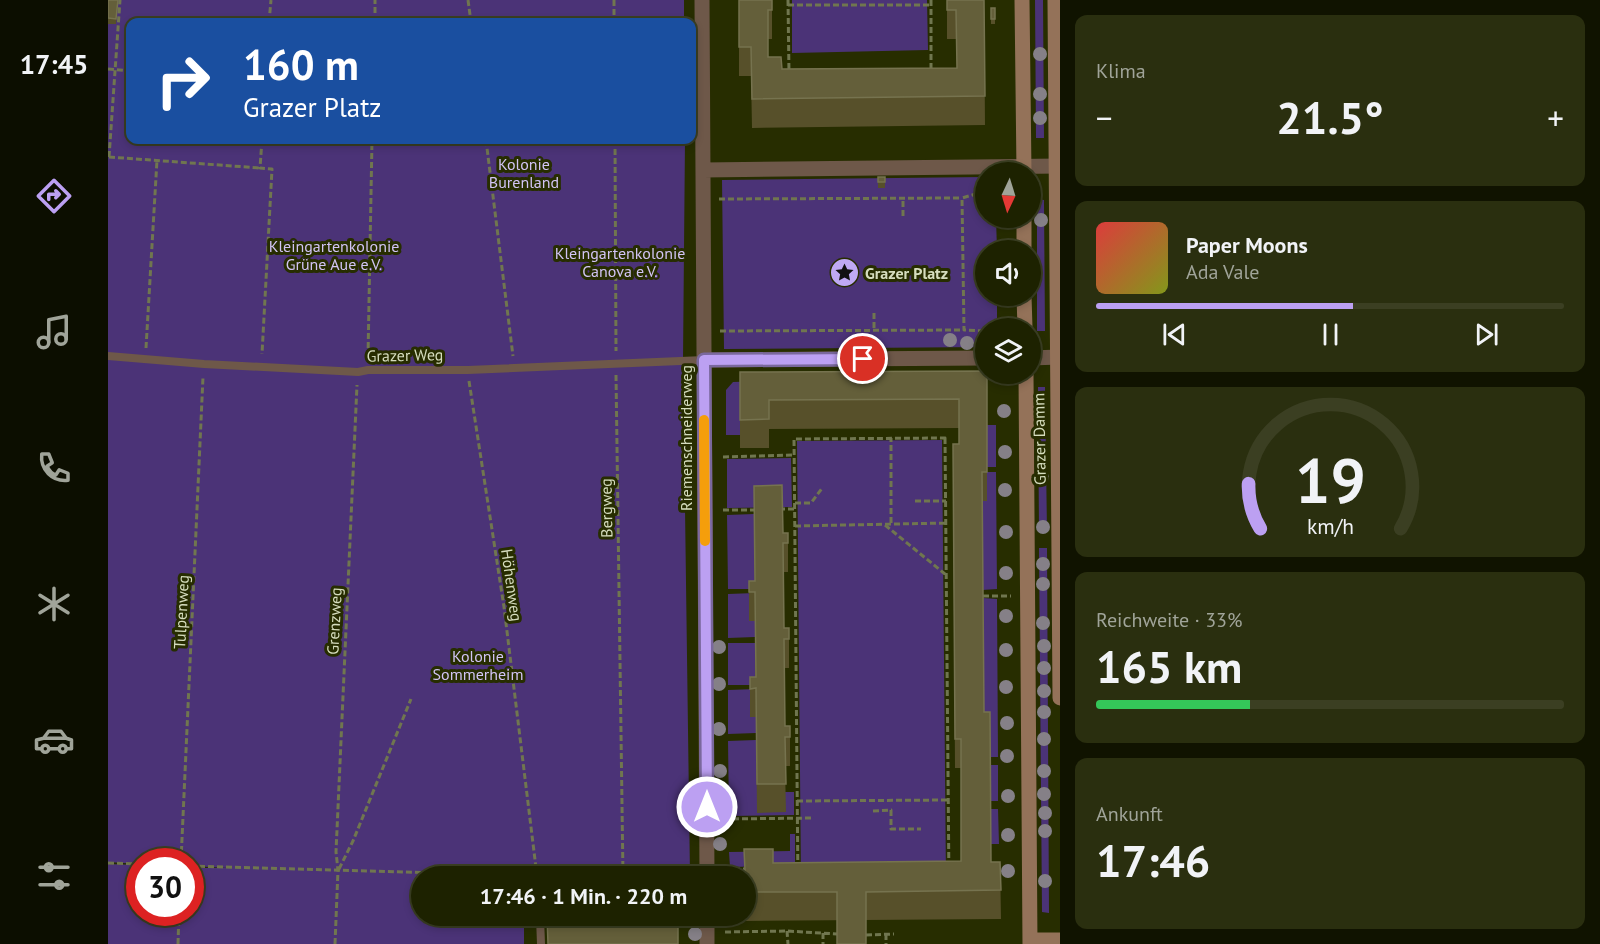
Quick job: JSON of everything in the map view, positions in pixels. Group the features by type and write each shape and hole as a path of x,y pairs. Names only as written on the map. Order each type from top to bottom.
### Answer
{"main road":[{"path":"1022,0 1024,162"},
{"name":"Grazer Damm","path":"1055,0 1058,166 1060,698"},
{"name":"Grazer Damm","path":"1026,384 1030,942"},
{"path":"1030,942 1060,940"}],"street":[{"name":"Riemenschneiderweg","path":"702,0 707,866"},
{"path":"1041,168 1058,166"},
{"path":"703,170 975,169"},
{"path":"1041,358 1059,357"},
{"path":"704,360 975,358"},
{"path":"707,926 707,944"}],"lane":[{"name":"Grazer Weg","path":"108,356 204,364 358,372 368,370 468,370 704,360"},
{"path":"540,926 541,944"}],"path":[{"path":"120,0 108,157 272,169 262,366"},
{"path":"269,18 271,0"},
{"path":"375,0 375,18"},
{"path":"468,0 470,18"},
{"path":"614,0 614,18"},
{"path":"931,0 931,73"},
{"path":"789,74 788,2 931,5"},
{"path":"108,69 126,71"},
{"path":"260,168 261,144"},
{"path":"368,370 372,144"},
{"path":"486,144 514,367"},
{"name":"Bergweg","path":"615,144 623,866"},
{"path":"146,359 157,160"},
{"path":"719,199 962,198 975,194"},
{"path":"903,198 903,216"},
{"path":"962,198 964,330"},
{"path":"874,313 874,331"},
{"path":"720,331 975,330"},
{"name":"Tulpenweg","path":"182,848 204,364"},
{"name":"Höhenweg","path":"468,370 504,607 536,866"},
{"name":"Grenzweg","path":"335,944 337,828 358,372"},
{"path":"795,438 891,438 945,438 949,883 798,885 795,438"},
{"path":"891,438 891,524"},
{"path":"723,457 795,455"},
{"path":"795,503 811,503 823,487"},
{"path":"915,501 946,501"},
{"path":"771,509 795,509"},
{"path":"723,510 759,510"},
{"path":"795,526 946,523"},
{"path":"884,524 946,575"},
{"path":"946,596 954,596"},
{"path":"982,596 1011,596"},
{"path":"338,870 353,841 411,699"},
{"path":"873,800 873,812 891,810 891,829 921,829"},
{"path":"797,801 948,800"},
{"path":"724,819 814,818"},
{"path":"108,863 126,864"},
{"path":"204,866 411,872"},
{"path":"178,944 179,926"},
{"path":"787,931 788,944"},
{"path":"725,932 787,931 837,934"},
{"path":"823,933 823,944"},
{"path":"886,934 886,944"},
{"path":"866,935 894,934"}],"green space":[{"path":"108,0 684,0 684,18 126,18 126,144 685,144 683,361 690,866 411,866 411,926 524,926 524,944 108,944 108,864 126,865 126,926 204,926 204,868 229,868 204,867 204,848 126,848 126,863 108,862"},
{"path":"792,0 927,0 928,50 792,53"},
{"path":"1035,0 1043,0 1044,138 1036,138"},
{"name":"Grazer Platz","path":"975,177 975,228 996,228 997,240 975,240 975,306 997,306 997,318 975,318 975,347 724,349 722,180"},
{"path":"1041,200 1044,200 1045,331 1041,331 1041,318 1037,318 1037,306 1041,306 1041,240 1037,240 1037,228 1041,228"},
{"path":"799,380 740,435 726,435 726,390 733,382"},
{"path":"1038,387 1045,387 1047,532 1039,533"},
{"path":"987,425 996,425 996,467 987,467"},
{"path":"942,440 946,880 801,881 797,441"},
{"path":"791,458 792,507 727,508 727,459"},
{"path":"987,472 996,472 997,589 982,590 982,501 987,501"},
{"path":"754,514 755,589 728,589 727,515"},
{"path":"1039,548 1047,548 1049,913 1042,912"},
{"path":"755,593 749,621 755,621 755,637 728,638 728,594"},
{"path":"983,598 997,599 998,757 990,757 984,741"},
{"path":"728,643 755,643 755,685 728,685"},
{"path":"756,689 756,733 728,734 728,690"},
{"path":"756,740 785,792 794,792 794,815 729,816 728,741"},
{"path":"990,765 998,765 998,801 990,801"},
{"path":"990,809 998,809 999,844 990,844"},
{"path":"790,834 795,834 795,881 778,866 730,866 729,852 790,851"}],"building":[{"path":"108,0 118,0 116,19 108,18"},
{"path":"739,0 772,0 772,10 768,10 768,57 781,57 782,69 957,68 956,10 947,10 947,0 984,0 985,96 752,99 751,47 739,47"},
{"path":"991,8 995,8 995,19 991,19"},
{"path":"878,177 885,177 885,182 878,182"},
{"path":"975,371 975,384 987,384 987,472 982,472 984,712 990,712 991,862 1000,862 1001,890 866,892 866,944 837,944 837,892 756,892 756,866 745,866 744,849 773,849 773,863 961,861 961,739 955,739 953,444 959,444 959,399 769,400 769,419 740,420 740,372"},
{"path":"782,485 783,533 788,533 788,543 783,543 784,628 789,628 789,639 784,639 785,726 790,726 790,737 785,737 786,784 757,784 756,688 750,689 750,677 756,677 755,592 749,592 749,581 755,581 754,486"},
{"path":"547,926 678,926 678,944 548,944"}],"slow traffic":[{"path":"704,420 705,541"}],"place":[{"name":"Grazer Platz","path":"844,273"}],"route":[{"path":"707,807 704,360 863,359"}],"park label":[{"name":"Kolonie Burenland","path":"524,173"},
{"name":"Kleingartenkolonie Grüne Aue e.V.","path":"334,255"},
{"name":"Kleingartenkolonie Canova e.V.","path":"620,262"},
{"name":"Kolonie Sommerheim","path":"478,665"}]}
